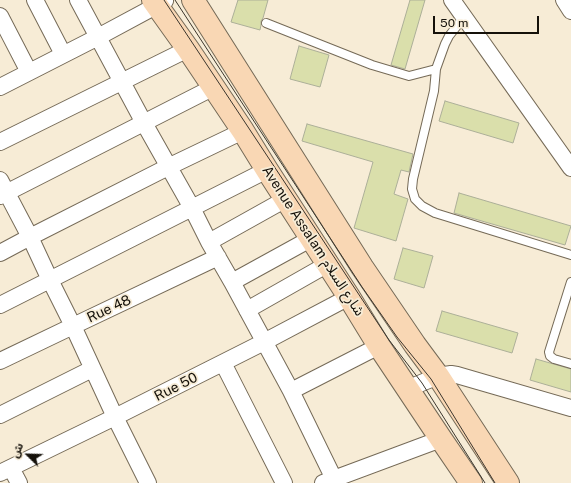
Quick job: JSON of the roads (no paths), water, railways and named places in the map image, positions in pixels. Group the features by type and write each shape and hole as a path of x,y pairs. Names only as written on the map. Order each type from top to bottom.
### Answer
{"main road":[{"name":"Avenue Assalam شارع السلام","path":"193,0 362,267 438,376 508,483"},
{"name":"Avenue Assalam شارع السلام","path":"159,2 188,49 243,131 350,297 379,346 471,483"}],"street":[{"path":"35,0 63,54"},
{"path":"78,0 291,392 328,481 441,439"},
{"path":"452,0 571,168"},
{"path":"564,0 571,11"},
{"path":"0,87 98,37 159,2"},
{"path":"0,16 29,72"},
{"path":"0,142 188,49"},
{"path":"148,483 115,417 30,237 2,189 144,123 214,88"},
{"path":"0,253 168,167 243,131"},
{"path":"0,305 267,170"},
{"path":"209,242 286,199"},
{"path":"232,282 312,238"},
{"name":"Rue 48","path":"0,361 218,257"},
{"path":"247,310 328,264"},
{"name":"Rue 50","path":"5,470 223,363 350,297"},
{"path":"291,392 379,346"},
{"path":"223,363 284,483"},
{"path":"0,415 92,369"},
{"path":"408,389 438,376 451,374 463,376 571,408"},
{"path":"5,470 19,483"}],"lane":[{"path":"464,17 449,36 436,70 434,91 413,178 412,188 415,199 422,206 435,213 571,255"},
{"path":"266,23 372,64 409,76 436,70"},
{"path":"571,282 549,352 550,356 554,359 571,364"}],"tram line":[{"path":"164,0 389,340 422,383 485,483"},
{"path":"175,0 362,287 397,337 431,379 495,483"}]}
